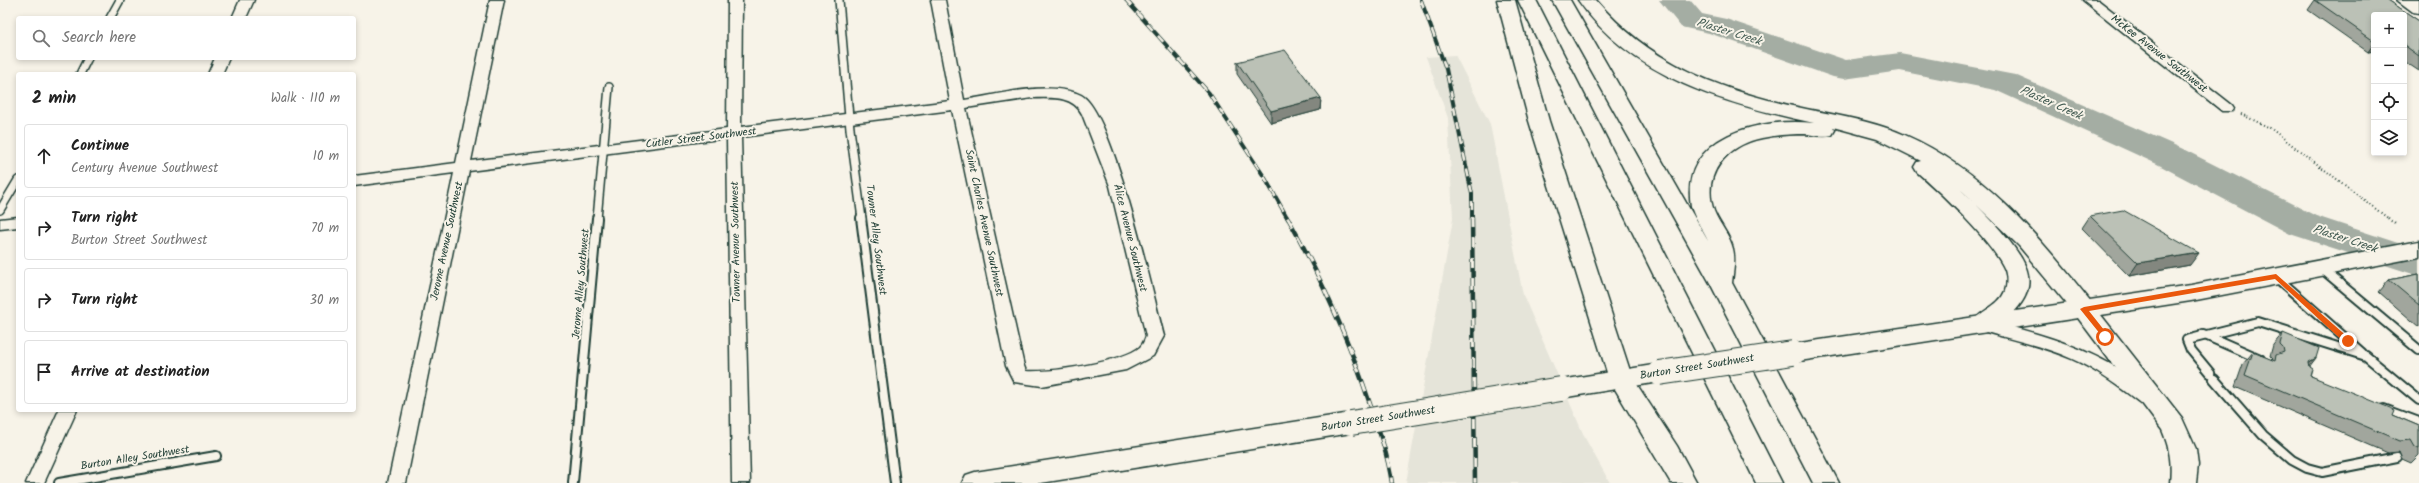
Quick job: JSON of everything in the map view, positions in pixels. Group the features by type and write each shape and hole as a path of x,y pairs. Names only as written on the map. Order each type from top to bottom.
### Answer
{"main road":[{"path":"1506,0 1539,120 1621,379 1668,454 1684,483"},
{"path":"1527,0 1769,483"},
{"path":"1561,0 1721,283 1826,483"},
{"path":"1587,0 1606,24 1632,46 1682,77 1720,92 1746,100 1870,130 1895,139 1925,154 1957,176 1988,201 2058,276 2164,410 2183,449 2185,465 2183,483"},
{"path":"2406,0 2419,8"},
{"path":"1721,283 1723,251 1706,218 1701,198 1701,180 1709,160 1726,145 1756,132 1790,128 1839,133 1860,137 1893,150 1929,171 1954,194 2008,257 2017,272 2016,290 2007,305 1982,326"},
{"name":"Burton Street Southwest","path":"975,483 1659,373 1982,326 2276,277 2357,259 2417,249"}],"street":[{"path":"240,16 247,0"},
{"name":"Jerome Avenue Southwest","path":"397,483 497,0"},
{"name":"Towner Avenue Southwest","path":"735,0 734,134 741,483"},
{"name":"Saint Charles Avenue Southwest","path":"938,0 958,105 1015,366 1020,377 1042,380 1089,372"},
{"name":"McKee Avenue Southwest","path":"2090,0 2227,108"},
{"path":"216,72 221,60"},
{"name":"Cutler Street Southwest","path":"356,181 1049,93"},
{"name":"Alice Avenue Southwest","path":"1049,93 1072,97 1084,104 1089,114 1118,186 1155,336 1147,351 1126,363 1089,372"},
{"path":"0,224 16,222"},
{"path":"1982,326 2039,339 2078,354 2106,370 2164,410"},
{"path":"35,483 67,412"}],"lane":[{"path":"111,16 120,0"},
{"name":"Towner Alley Southwest","path":"839,0 849,119 895,483"},
{"path":"81,72 87,60"},
{"name":"Jerome Alley Southwest","path":"573,483 610,87"},
{"path":"0,210 16,183"},
{"path":"2320,267 2419,350"},
{"path":"2276,277 2366,356 2419,400"},
{"path":"2366,356 2258,322 2203,334 2188,340 2191,350 2212,376 2270,442 2291,460 2310,470 2322,472 2397,457"},
{"path":"2203,334 2268,362"},
{"path":"2376,405 2419,422"},
{"name":"Burton Alley Southwest","path":"59,483 216,456"}],"path":[{"path":"2227,108 2270,128 2395,224"}],"shaded area":[{"path":"1455,55 1490,124 1523,295 1585,438 1610,483 1406,483 1453,219 1448,118 1426,57"}],"building":[{"path":"2315,0 2388,0 2406,12 2371,12 2371,39"},
{"path":"2407,13 2419,21 2419,56 2407,47"},
{"path":"1285,50 1321,98 1271,111 1237,62"},
{"path":"2123,210 2199,253 2138,263 2090,216"},
{"path":"2419,274 2419,305 2389,280"},
{"path":"2283,333 2319,348 2316,358 2309,362 2310,367 2313,369 2311,376 2395,410 2393,415 2419,426 2419,449 2415,447 2411,440 2400,441 2245,375 2253,352 2275,361 2276,355 2284,352 2283,347 2280,344"}],"waterway":[{"name":"Plaster Creek","path":"1674,0 1692,21 1715,25 1844,70 1900,62 2004,82 2169,156 2303,225 2419,263"}],"railway":[{"path":"1126,0 1209,93 1265,178 1288,219"},
{"path":"1421,0 1446,69 1472,194 1472,218"},
{"path":"1288,218 1312,263 1344,333 1380,433 1392,483"},
{"path":"1472,218 1475,483"}],"route":[{"path":"2105,337 2084,309 2191,293 2276,277 2348,341"}]}
